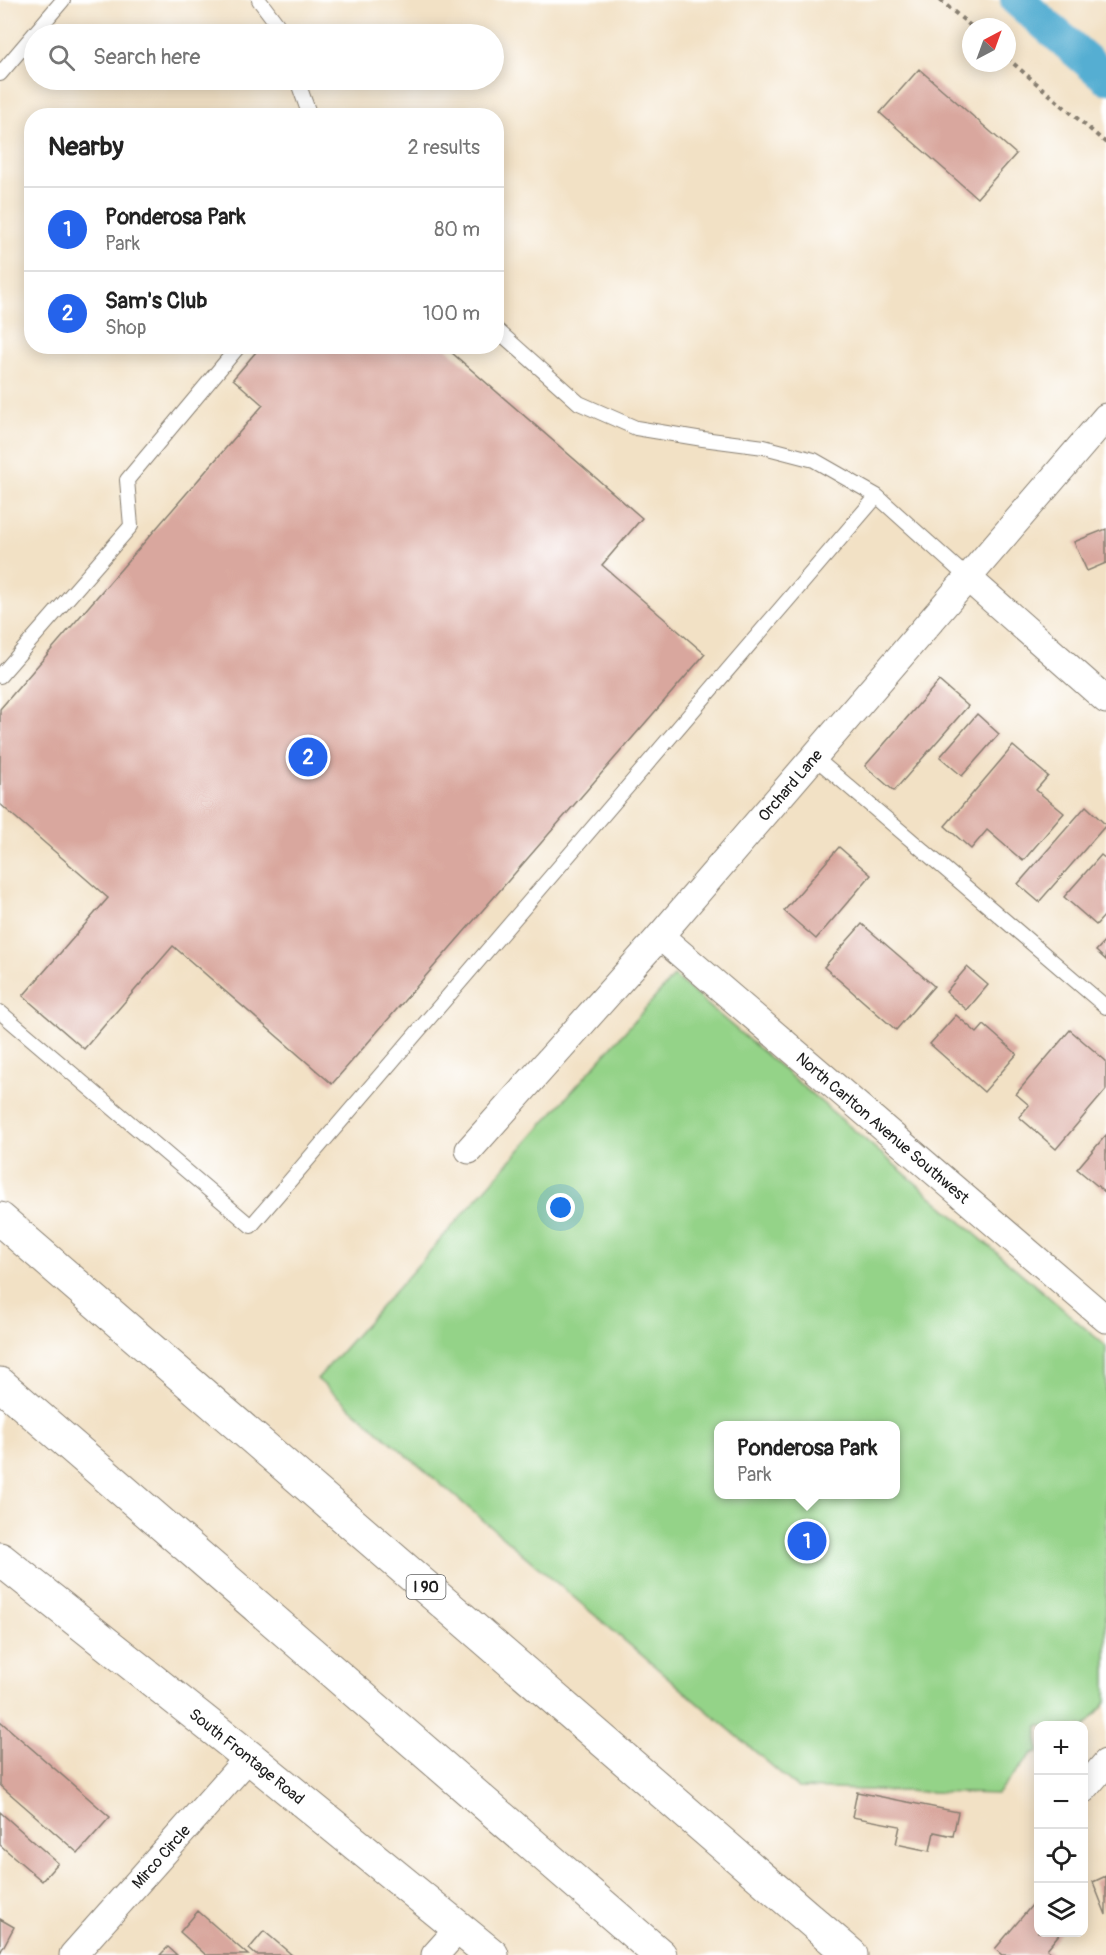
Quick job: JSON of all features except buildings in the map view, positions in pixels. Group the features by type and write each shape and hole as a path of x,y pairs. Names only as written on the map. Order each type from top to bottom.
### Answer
{"main road":[{"name":"I 90","path":"0,1219 851,1955"},
{"path":"0,1384 660,1955"},
{"name":"South Frontage Road","path":"0,1559 249,1757 492,1955"}],"street":[{"name":"Orchard Lane","path":"469,1150 660,936 1106,417"},
{"path":"969,579 1106,700"},
{"name":"North Carlton Avenue Southwest","path":"660,936 1106,1318"},
{"name":"Mirco Circle","path":"73,1955 249,1757"},
{"path":"1088,1784 1106,1764"},
{"path":"435,1955 460,1927"}],"lane":[{"path":"43,24 63,0"},
{"path":"259,0 277,24"},
{"path":"0,74 24,46"},
{"path":"301,90 307,108"},
{"path":"504,336 579,403 636,428 703,440 764,447 814,460 877,496 969,579"},
{"path":"0,676 130,526 127,480 232,354"},
{"path":"0,1012 251,1227 877,496"},
{"path":"813,756 1106,1007"}],"path":[{"path":"940,0 962,19"},
{"path":"1016,65 1106,143"}],"green space":[{"path":"674,976 1106,1346 1106,1702 1088,1723 1088,1721 1034,1721 1034,1753 997,1794 798,1788 317,1379"}],"waterway":[{"path":"1017,0 1106,77"}],"place":[{"name":"Sam's Club","path":"308,757"},
{"name":"Ponderosa Park","path":"807,1541"}]}
